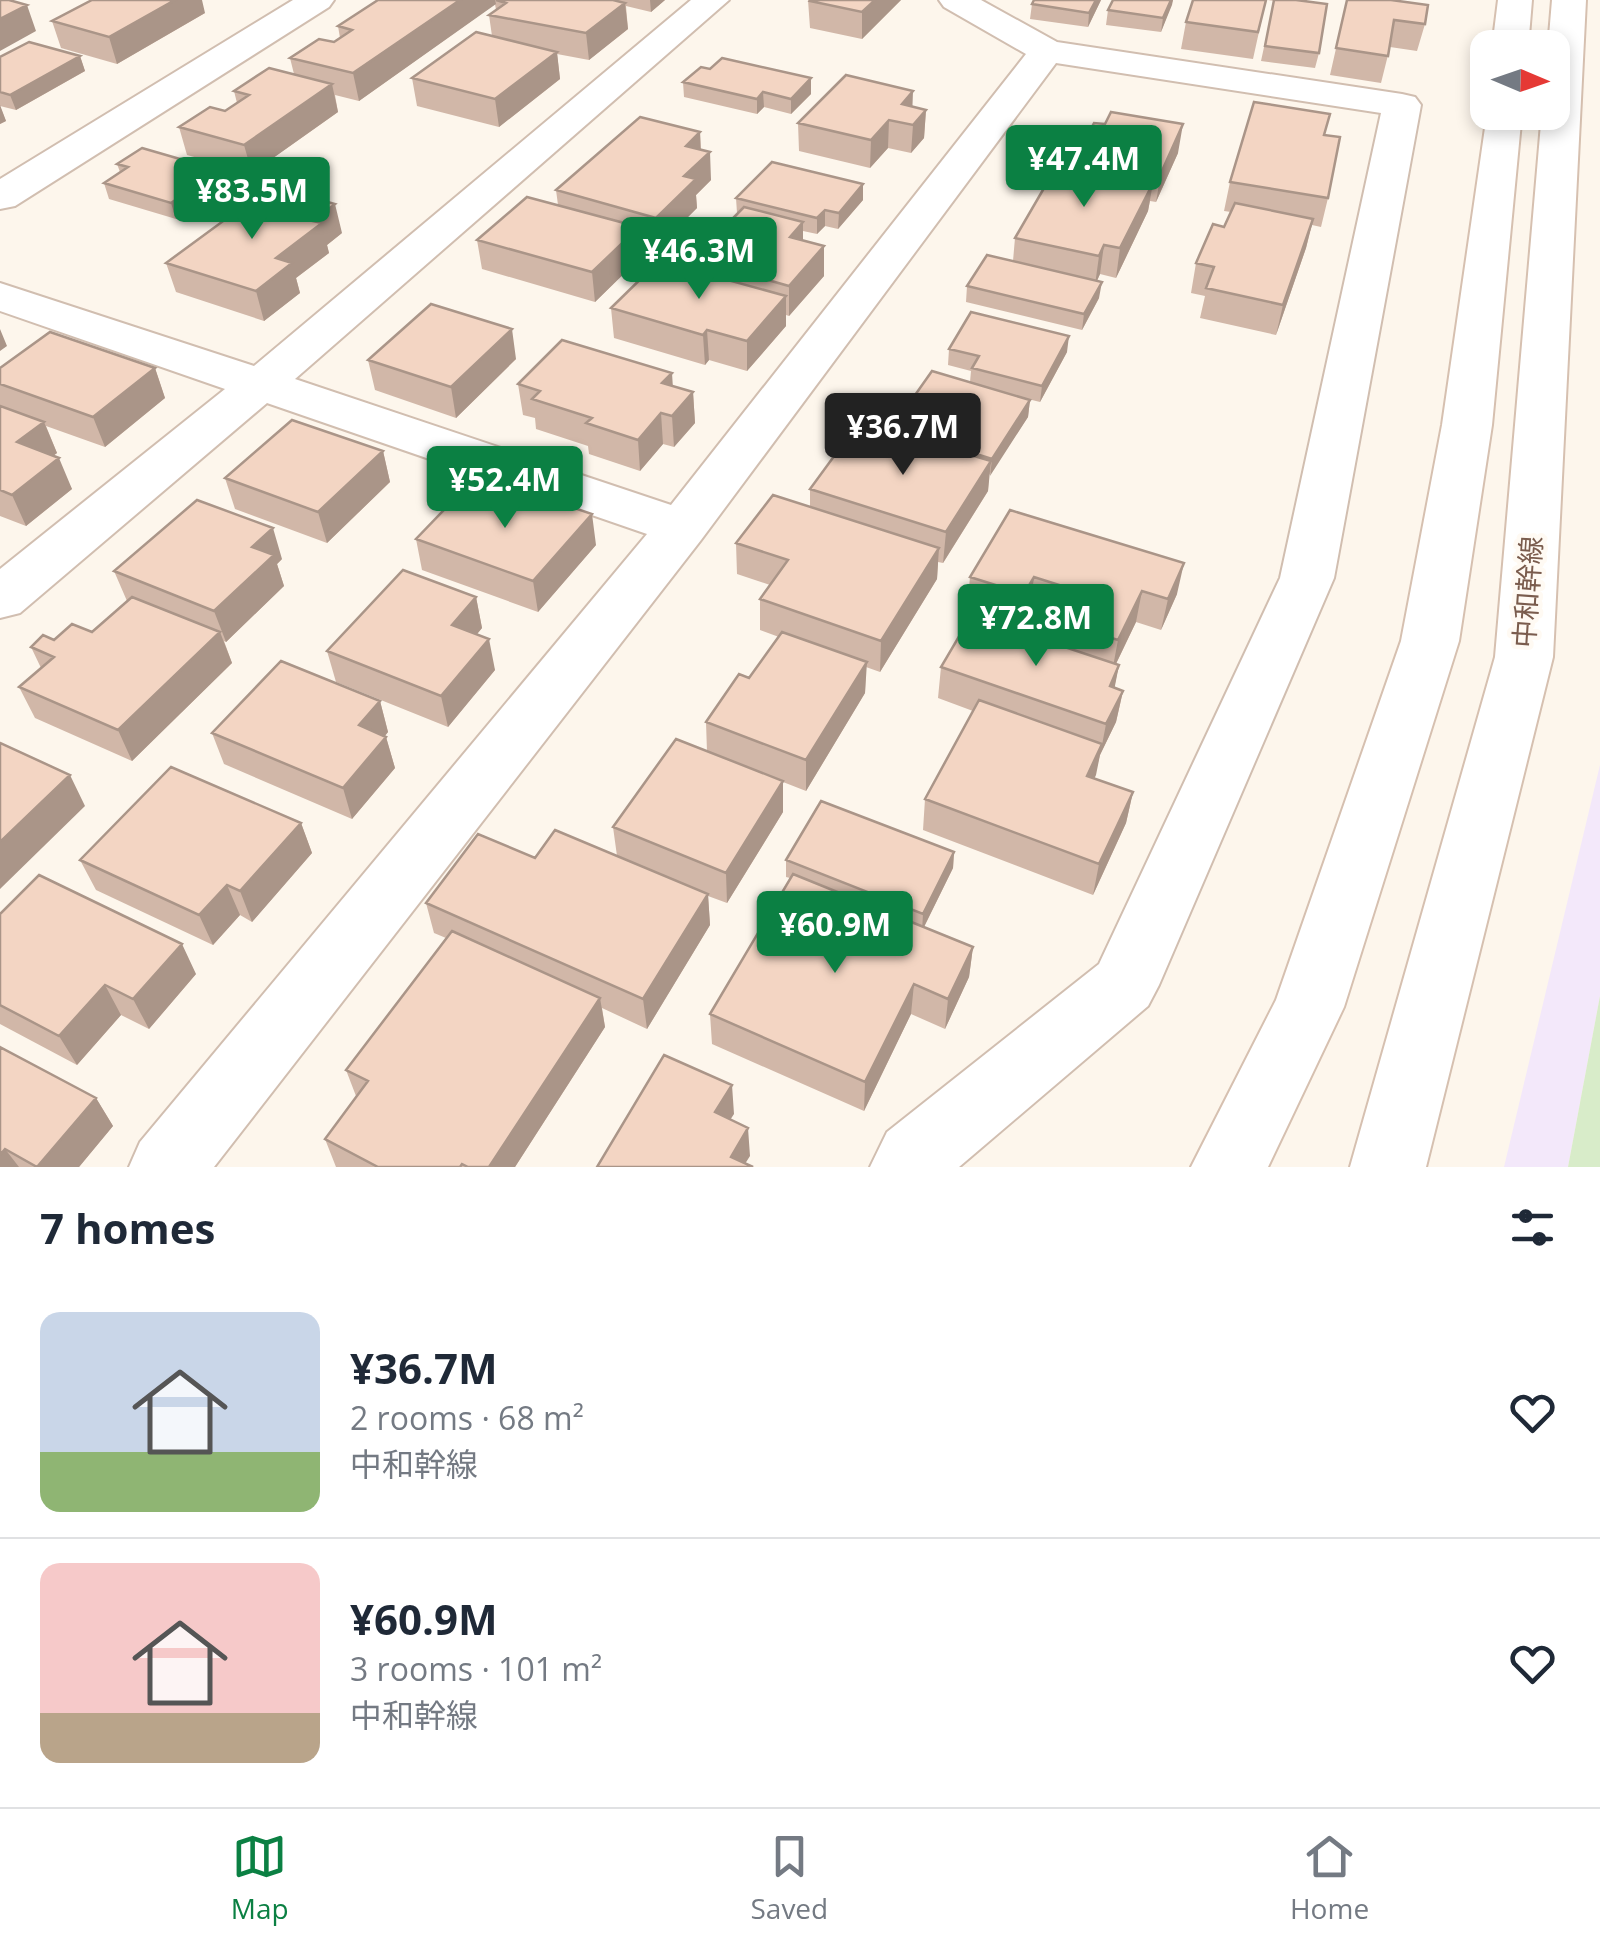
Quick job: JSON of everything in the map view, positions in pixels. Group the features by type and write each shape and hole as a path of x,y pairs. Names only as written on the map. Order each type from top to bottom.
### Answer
{"street":[{"path":"0,197 317,0"},
{"path":"0,598 261,384 712,0"},
{"path":"908,1167 914,1157 1124,985 1307,578 1402,105 1047,51 956,0"},
{"path":"1512,30 1515,0"},
{"name":"中和幹線","path":"1388,1167 1524,657 1570,0"},
{"path":"167,1167 682,527 1047,51"},
{"path":"1229,1167 1309,1007 1430,641 1467,425 1501,130"},
{"path":"0,296 682,527"}],"shaded area":[{"path":"1600,765 1600,996 1568,1167 1504,1167"}],"green space":[{"path":"1600,996 1600,1167 1568,1167"}],"building":[{"path":"0,0 9,0 27,5 0,19"},
{"path":"92,0 175,0 109,37 52,21"},
{"path":"378,0 460,0 353,73 290,58 319,39 334,42 352,30 338,26"},
{"path":"496,0 625,3 586,33 489,15 506,3"},
{"path":"811,0 875,0 862,12"},
{"path":"1034,0 1096,0 1089,13 1032,4"},
{"path":"1113,0 1171,0 1163,18 1108,10"},
{"path":"1193,0 1266,0 1258,32 1186,22"},
{"path":"1274,0 1327,4 1319,53 1265,46"},
{"path":"1347,0 1428,5 1425,24 1394,20 1388,56 1336,48"},
{"path":"476,32 557,52 495,99 412,78"},
{"path":"29,42 80,56 10,95 0,92 0,57"},
{"path":"722,58 811,78 791,99 763,92 757,99 683,82 701,67 710,69"},
{"path":"269,68 332,84 244,145 179,127 210,107 225,111 249,95 234,91"},
{"path":"846,75 913,91 902,104 926,110 913,125 889,120 871,140 798,123"},
{"path":"1254,102 1330,114 1324,135 1340,137 1328,198 1230,182"},
{"path":"1111,112 1183,124 1161,173 1076,157 1094,123 1105,124"},
{"path":"640,117 700,132 686,146 710,152 684,176 696,179 656,218 556,190"},
{"path":"142,148 218,170 171,203 104,183 128,167 117,164"},
{"path":"772,162 863,184 839,213 825,210 817,218 736,198"},
{"path":"1058,164 1153,183 1120,248 1104,245 1099,256 1015,238"},
{"path":"299,194 335,204 313,221 322,223 276,258 292,263 256,291 166,263 249,202 278,210"},
{"path":"527,197 639,227 592,272 477,240"},
{"path":"1235,203 1313,219 1283,305 1206,288 1214,267 1196,263 1213,224 1224,227"},
{"path":"744,207 803,222 790,237 824,246 789,286 693,259"},
{"path":"987,255 1102,282 1084,314 967,286"},
{"path":"659,261 786,296 747,341 707,330 703,335 611,308"},
{"path":"431,304 512,329 451,387 368,360"},
{"path":"971,312 1069,336 1042,386 972,368 979,356 949,349"},
{"path":"50,332 155,368 93,417 0,384 0,368"},
{"path":"562,340 672,373 662,383 693,392 672,416 661,413 638,440 586,423 592,418 532,399 540,391 518,384"},
{"path":"932,371 1030,400 992,459 923,437 940,415 908,405"},
{"path":"0,406 44,422 17,442 59,458 12,495 0,490"},
{"path":"292,420 383,451 318,512 225,478"},
{"path":"854,429 912,447 917,439 991,461 946,532 810,489"},
{"path":"466,487 519,505 530,493 592,514 533,581 416,539"},
{"path":"773,495 939,548 881,641 760,599 788,560 736,543"},
{"path":"197,500 273,528 252,547 274,555 214,611 114,571"},
{"path":"1010,510 1184,563 1168,599 1142,591 1118,640 1059,622 1075,590 1034,577 1024,594 970,577"},
{"path":"403,570 476,597 452,625 489,639 441,696 327,651"},
{"path":"132,597 220,632 118,730 19,687 54,657 31,647 43,635 54,640 72,624 92,632"},
{"path":"971,616 1119,665 1110,686 1123,691 1106,724 941,667"},
{"path":"782,632 867,662 806,760 706,722 739,674 749,678"},
{"path":"281,661 380,701 359,725 386,737 343,788 212,733"},
{"path":"979,700 1102,744 1087,776 1133,792 1099,864 925,799"},
{"path":"676,739 783,781 726,873 613,827"},
{"path":"0,743 70,775 0,842"},
{"path":"171,767 301,823 240,891 227,885 199,915 80,860"},
{"path":"821,801 954,852 923,914 786,860"},
{"path":"555,830 708,894 643,999 426,903 478,834 535,858"},
{"path":"793,874 973,947 948,999 914,984 865,1082 710,1014"},
{"path":"39,875 182,944 133,999 105,985 59,1036 0,1005 0,914"},
{"path":"452,931 600,998 489,1167 378,1167 325,1139 368,1081 346,1070"},
{"path":"0,1047 96,1098 37,1167 5,1149 0,1155"},
{"path":"664,1055 732,1085 715,1112 748,1128 731,1157 753,1167 597,1167"}]}
